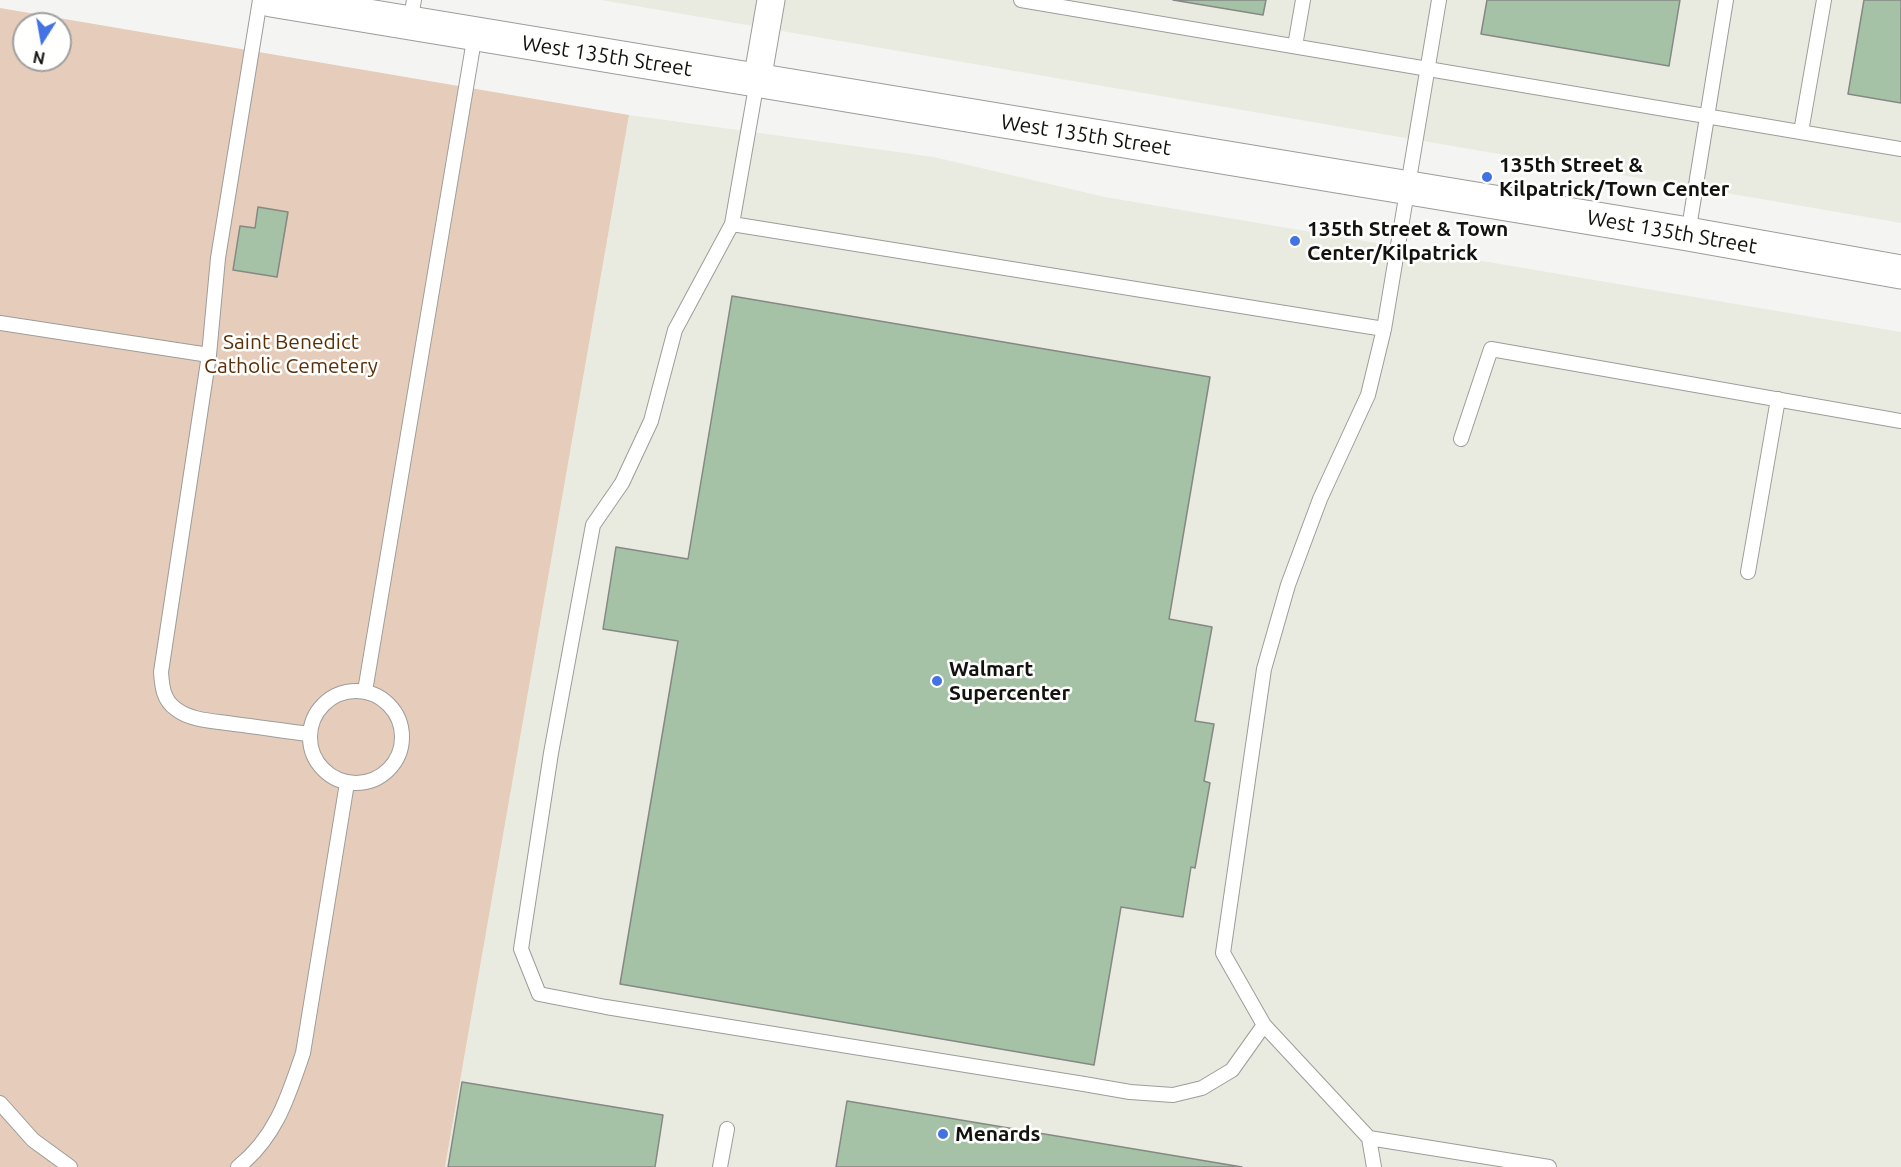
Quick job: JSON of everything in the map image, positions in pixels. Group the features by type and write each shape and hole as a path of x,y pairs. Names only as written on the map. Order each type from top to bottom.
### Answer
{"street":[{"name":"West 135th Street","path":"271,0 412,11 475,34 1688,234 1901,272"},
{"path":"757,81 771,0"}],"lane":[{"path":"260,0 218,258 209,355 161,672 162,689 167,700 175,709 188,715 205,720 309,734"},
{"path":"1021,0 1901,149"},
{"path":"1295,46 1303,0"},
{"path":"1374,1167 1369,1138 1264,1025 1223,953 1264,669 1288,585 1320,499 1368,395 1384,329 1439,0"},
{"path":"1688,234 1726,0"},
{"path":"1802,132 1824,0"},
{"path":"365,691 475,34"},
{"path":"757,81 732,224 675,330 651,421 622,483 593,525 551,753 521,949 539,994 618,1009 1107,1088 1173,1095 1202,1088 1232,1070 1264,1025"},
{"path":"732,224 1384,329"},
{"path":"0,322 209,355"},
{"path":"1461,439 1491,349 1901,421"},
{"path":"1748,572 1778,399"},
{"path":"352,690 365,691 384,700 393,708 402,728 402,741 397,759 388,771 375,780 347,783 327,774 319,765 311,753 309,734 316,711 328,699 352,690"},
{"path":"238,1167 254,1154 277,1122 303,1053 347,783"},
{"path":"0,1103 33,1140 70,1167"},
{"path":"720,1167 727,1129"},
{"path":"1369,1138 1549,1167"}],"shaded area":[{"path":"601,0 1901,0 1901,223"},
{"path":"629,115 934,157 1105,197 1901,332 1901,1167 445,1167"}],"green space":[{"name":"Saint Benedict Catholic Cemetery","path":"0,8 24,12 12,12 12,72 72,72 72,20 629,115 445,1167 0,1167"}],"building":[{"path":"1173,0 1266,0 1263,15"},
{"path":"1487,0 1680,0 1669,66 1481,34"},
{"path":"1864,0 1901,0 1901,103 1848,94"},
{"path":"258,207 288,212 277,277 233,270 240,226 255,228"},
{"name":"Walmart Supercenter","path":"732,296 1210,377 1169,619 1212,627 1195,721 1214,724 1204,781 1210,783 1195,868 1191,867 1183,917 1121,907 1094,1065 620,984 678,641 603,629 616,547 688,559"},
{"path":"462,1082 663,1115 655,1167 448,1167"},
{"name":"Menards","path":"847,1101 1242,1167 836,1167"}],"place":[{"name":"135th Street & Kilpatrick/Town Center","path":"1487,177"},
{"name":"135th Street & Town Center/Kilpatrick","path":"1295,241"},
{"name":"Walmart Supercenter","path":"937,681"},
{"name":"Menards","path":"943,1134"}]}
